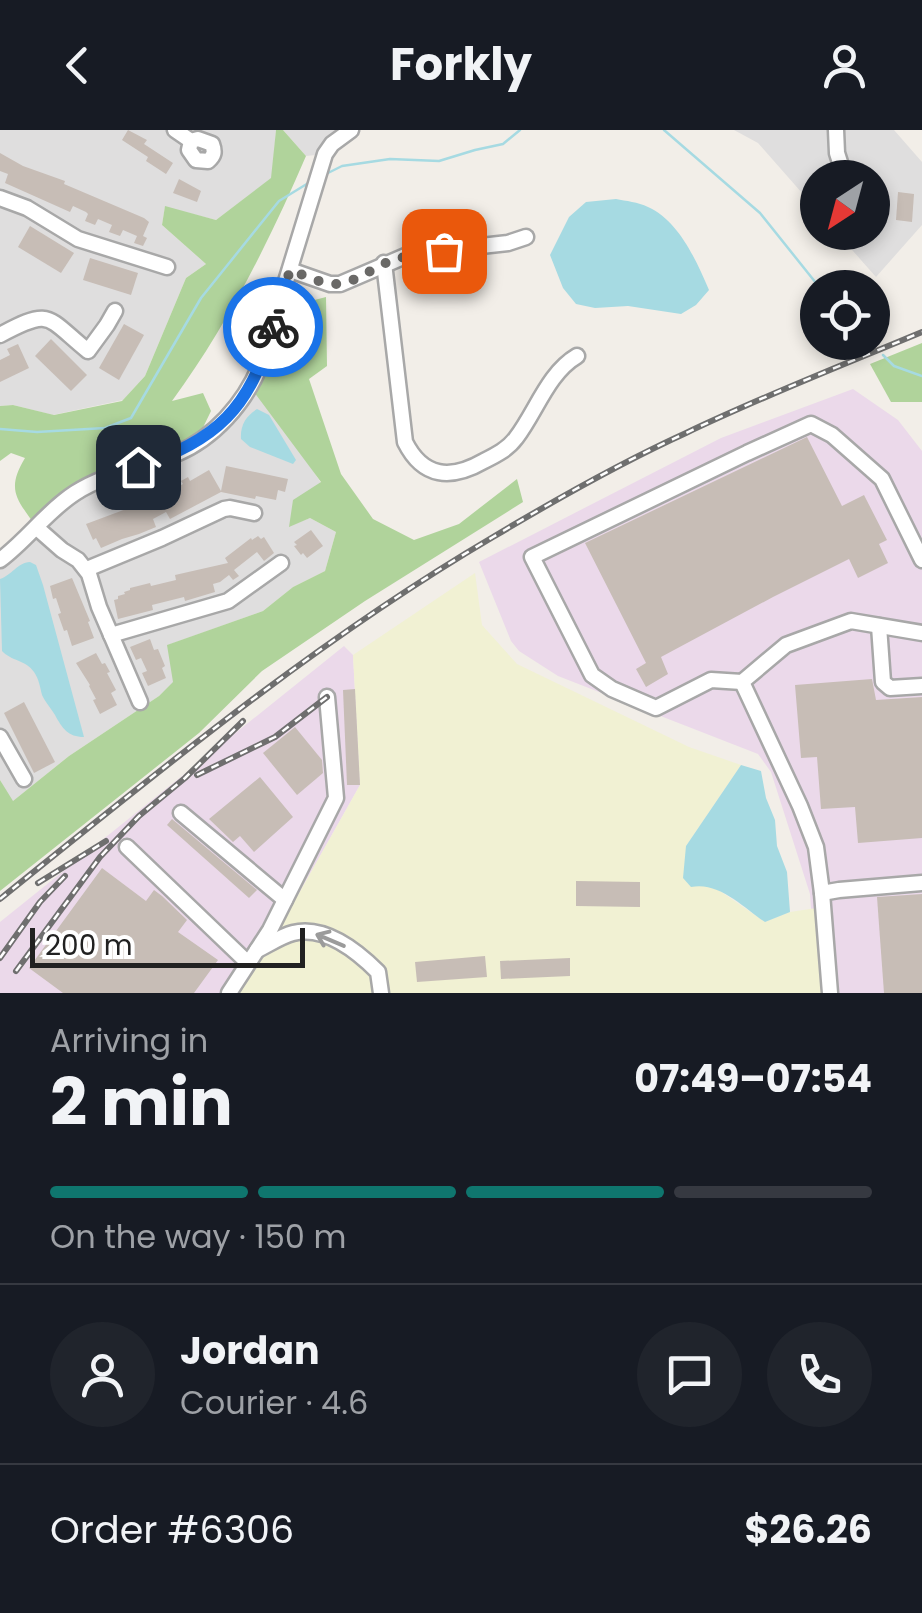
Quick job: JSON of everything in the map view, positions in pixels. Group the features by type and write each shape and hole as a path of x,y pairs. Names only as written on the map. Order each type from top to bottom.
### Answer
{"street":[{"path":"174,130 191,141"},
{"path":"0,560 78,491 195,444 235,408 254,380 268,342 326,154 332,144 351,130"},
{"path":"836,130 839,160"},
{"path":"0,198 27,208 78,238 167,266"},
{"path":"290,270 340,284 410,254 508,243 526,237"},
{"path":"384,263 404,442 414,459 434,471 466,471 502,452 516,438 563,367 577,356"},
{"path":"0,335 26,321 44,318 55,322 88,351 114,311"},
{"path":"922,560 882,480 832,435 811,424 532,558 592,675 612,689 656,708 710,680 742,682 786,645 851,621 922,633"},
{"path":"86,569 224,509 254,513"},
{"path":"37,528 86,569 140,702"},
{"path":"111,635 228,602 281,562"},
{"path":"879,626 884,682 890,688 922,686"},
{"path":"742,682 816,847 830,993"},
{"path":"229,993 270,930 336,798 327,697"},
{"path":"0,737 24,779"},
{"path":"182,813 285,900"},
{"path":"127,846 252,957"},
{"path":"822,893 922,884"},
{"path":"252,957 294,932 335,938 378,972 381,993"}],"shaded area":[{"path":"0,130 276,130 272,178 216,220 165,207 162,225 206,264 186,278 145,376 123,400 53,415 13,405 0,406"},
{"path":"283,130 351,130 325,154 306,156"},
{"path":"734,130 894,130 922,162 922,225 882,270 870,270 852,250 890,250 890,160 800,160 800,191 758,143"},
{"path":"254,381 321,483 289,526 310,518 336,532 325,571 293,587 263,611 168,645 174,682 69,756 12,802 0,780 0,560 59,506 195,444"},
{"path":"853,389 898,420 922,451 922,993 817,993 810,894 771,772 758,754 558,676 519,651 511,641 479,562 721,438"},
{"path":"344,646 353,655 360,785 289,911 270,930 229,993 0,993 0,922"}],"green space":[{"path":"276,130 283,130 306,156 246,283 172,401 203,393 211,411 195,444 100,480 37,528 16,495 16,479 25,458 11,453 0,461 0,406 13,405 54,415 122,401 145,376 186,278 206,264 162,225 165,206 216,220 271,178"},
{"path":"326,297 327,366 309,379 341,474 373,519 414,540 459,524 517,479 523,502 262,671 199,733 0,891 0,780 13,801 173,682 167,645 263,611 293,587 325,571 336,532 310,518 289,527 293,500 321,482 254,392 284,308"},
{"path":"922,343 922,402 891,402 870,364 890,360 890,356"},
{"path":"475,573 482,625 517,664 689,747 741,765 686,846 702,885 717,889 765,922 790,912 823,907 830,993 229,993 270,930 289,911 360,785 353,655"}],"water":[{"path":"616,199 648,207 677,232 709,290 696,305 681,314 628,306 595,308 576,304 563,288 550,255 569,217 586,202"},
{"path":"257,409 269,415 296,460 293,464 250,447 241,439 244,421"},
{"path":"30,562 36,565 43,585 84,737 63,728 43,698 31,668 2,651 0,579"},
{"path":"741,765 761,771 775,820 777,846 787,872 790,912 765,922 721,892 691,887 683,878 686,846"}],"building":[{"path":"128,130 147,140 144,144 173,163 166,174 122,140"},
{"path":"0,153 144,218 149,222 143,246 134,243 137,236 123,230 120,236 109,232 112,225 98,219 95,225 85,221 88,214 73,206 70,212 5,183 8,174 0,171"},
{"path":"179,179 201,191 197,202 173,193"},
{"path":"898,192 914,194 912,222 896,220"},
{"path":"30,226 74,253 61,273 18,247"},
{"path":"90,258 138,273 131,295 83,280"},
{"path":"124,324 144,335 119,380 99,368"},
{"path":"51,339 87,375 71,391 35,356"},
{"path":"18,344 29,368 0,382 0,360 10,355 7,349"},
{"path":"807,437 842,506 864,495 887,540 879,544 888,563 858,578 849,559 773,597 661,657 668,674 646,687 636,669 646,663 585,543"},
{"path":"226,466 288,479 285,492 278,490 276,500 221,492 170,519 166,512 153,519 156,527 139,534 101,548 96,538 93,540 86,524 146,504 183,484 181,481 188,477 190,481 209,470 221,491"},
{"path":"311,530 323,546 307,558 294,542"},
{"path":"258,536 264,537 274,553 264,561 257,552 234,570 239,576 233,580 229,575 213,584 215,592 152,605 153,610 118,619 114,600 130,588 176,580 175,575 228,563 225,558"},
{"path":"72,578 94,638 72,646 50,586"},
{"path":"150,639 165,666 162,668 166,678 148,686 141,658 136,660 130,647"},
{"path":"96,653 110,672 107,673 116,690 111,693 117,705 100,714 90,685 76,663"},
{"path":"872,679 876,700 922,697 922,838 858,843 855,807 821,809 817,757 801,758 795,685"},
{"path":"355,689 360,785 347,785 343,690"},
{"path":"24,702 55,762 34,773 4,713"},
{"path":"295,727 322,760 323,773 297,795 263,753"},
{"path":"260,777 293,817 254,852 240,836 233,842 209,819"},
{"path":"172,819 257,890 249,898 167,825"},
{"path":"102,868 146,901 154,890 162,896 187,920 178,932 218,960 194,993 63,993 29,968"},
{"path":"576,881 640,882 640,907 576,906"},
{"path":"922,894 922,993 884,993 877,897"},
{"path":"485,956 487,977 417,982 415,962"},
{"path":"570,958 570,976 501,979 500,961"}],"waterway":[{"path":"326,174 342,166 390,159 439,161 503,144 520,130"},
{"path":"664,130 760,213 806,270"},
{"path":"0,429 37,432 105,428 131,418 201,298 279,201 310,182"},
{"path":"888,360 922,376"}],"railway":[{"path":"0,899 301,663 428,577 540,509 637,457 744,406 922,332"},
{"path":"197,775 275,737 327,697"},
{"path":"16,971 100,857 243,721"},
{"path":"38,883 106,841"},
{"path":"0,958 40,902 65,876"}],"way so far":[{"path":"273,327 290,270 340,284 410,254 444,251"}],"route":[{"path":"138,467 176,454 216,428 254,380 273,327"}]}
